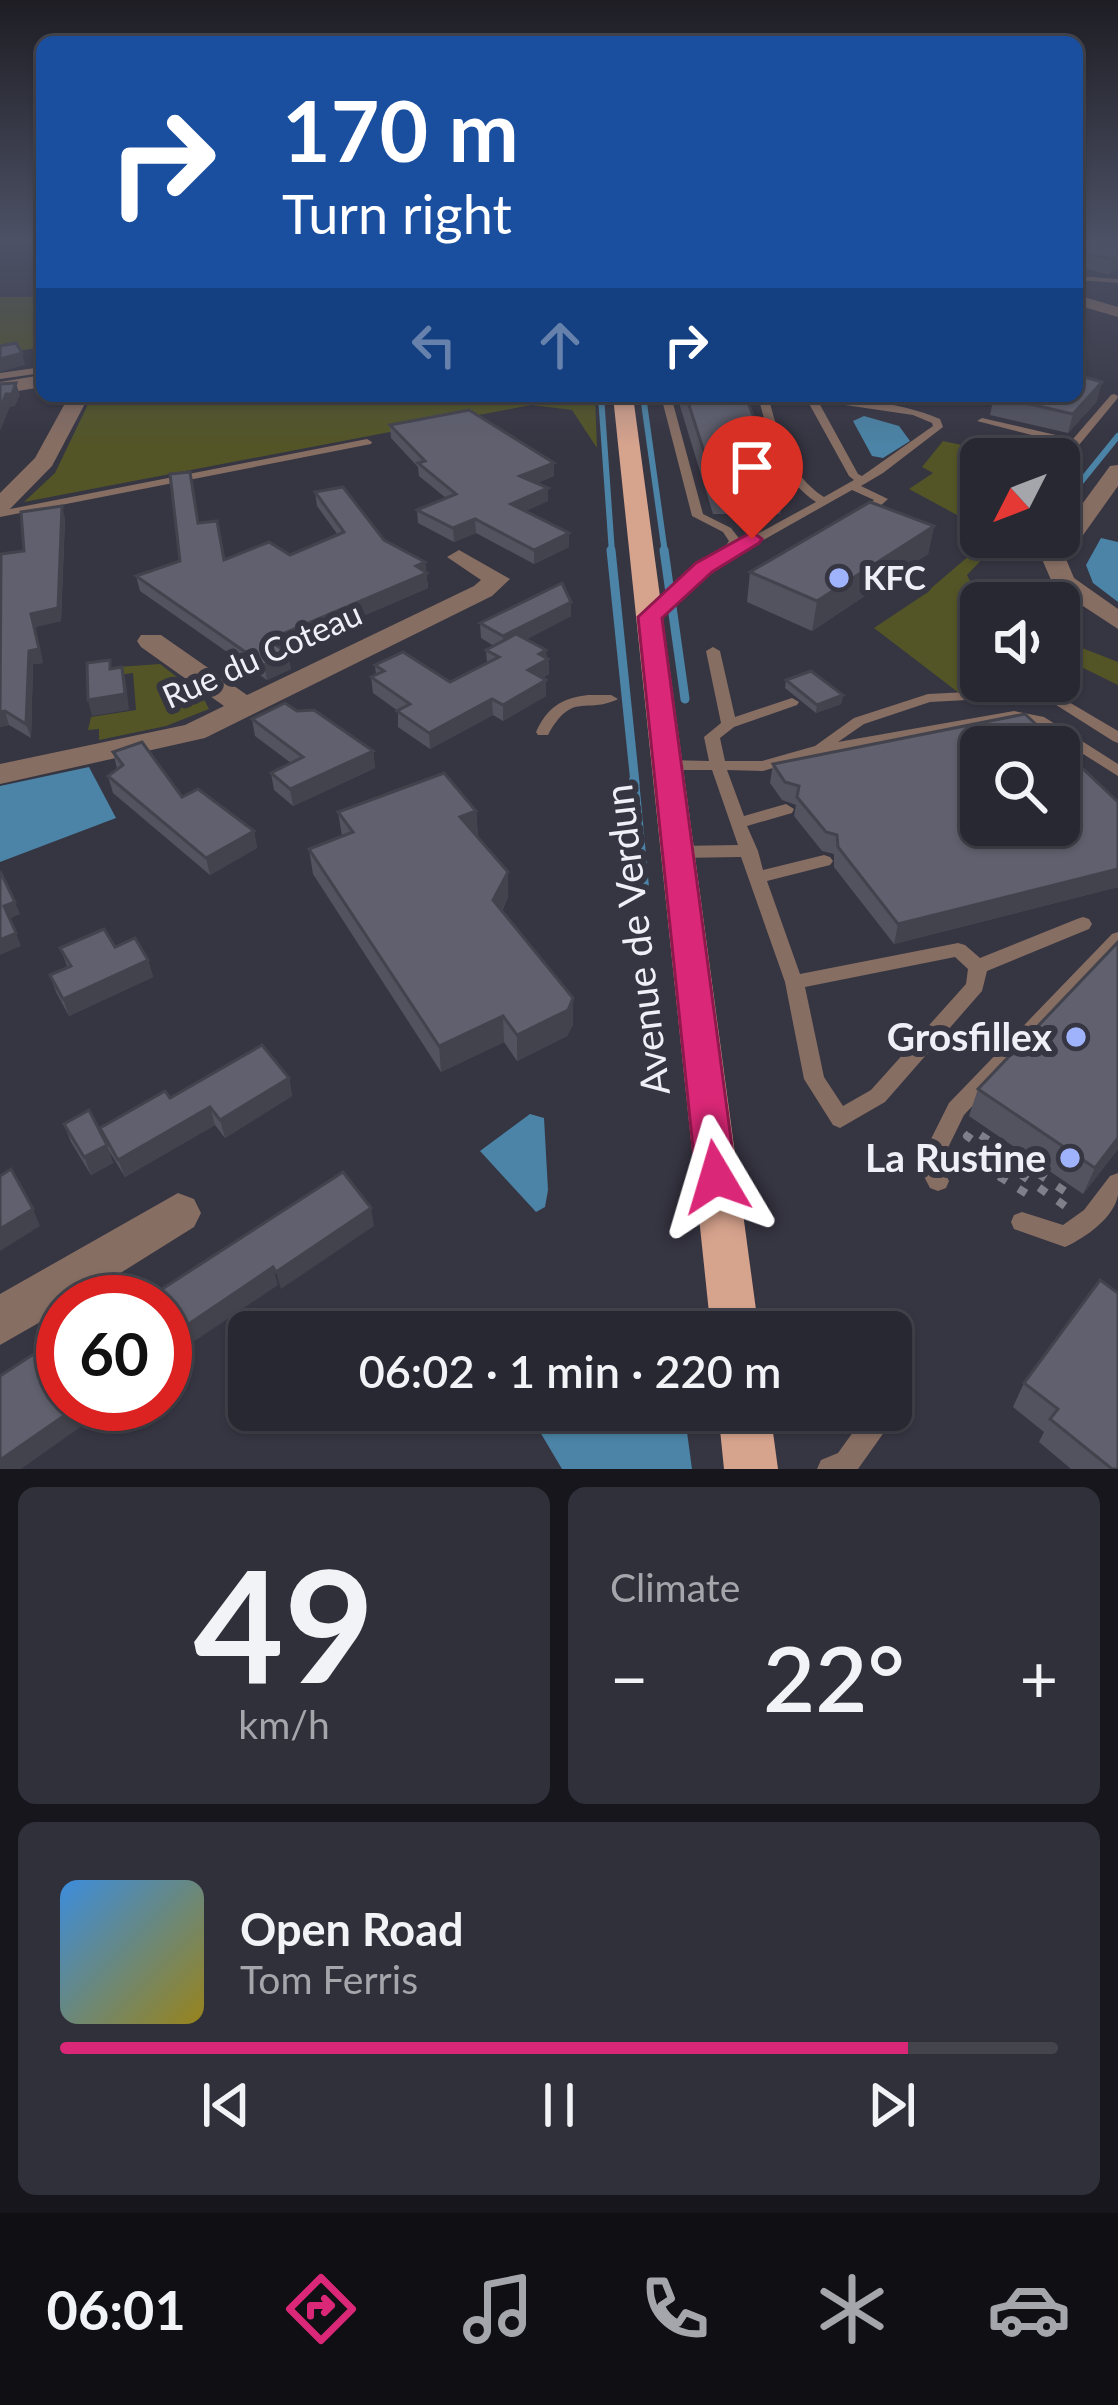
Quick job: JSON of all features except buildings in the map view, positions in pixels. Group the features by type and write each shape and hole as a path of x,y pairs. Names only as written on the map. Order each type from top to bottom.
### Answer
{"main road":[{"name":"Avenue de Verdun","path":"624,402 733,1311"},
{"path":"746,1431 751,1469"}],"street":[{"path":"0,388 36,382"},
{"path":"0,510 44,460 76,402"},
{"path":"1118,471 1054,559 1063,582 1118,622"},
{"name":"Rue du Coteau","path":"0,774 194,732 246,708 483,591 497,578 459,557"},
{"path":"151,641 246,708"},
{"path":"0,1321 178,1213"}],"lane":[{"path":"0,376 36,371"},
{"path":"1096,393 1116,397"},
{"path":"982,421 1071,448 1116,397"},
{"path":"669,402 698,516 727,530 735,541 727,553"},
{"path":"761,402 806,494 824,502"},
{"path":"811,402 857,483 882,499 854,521"},
{"path":"650,617 727,553 824,502 935,434 936,422 915,412 844,402"},
{"path":"0,510 367,442"},
{"path":"713,651 730,724"},
{"path":"814,752 859,722 928,698 1045,692 1118,738"},
{"path":"542,732 551,711 562,704 610,699"},
{"path":"792,702 730,724 712,737 794,982 814,1079 840,1119 878,1096 974,986 978,967"},
{"path":"668,765 763,766 1014,715 1039,720 1118,771"},
{"path":"740,824 786,809"},
{"path":"678,852 750,850"},
{"path":"759,877 824,861"},
{"path":"978,967 1083,924"},
{"path":"943,1175 929,1165 956,1109 1118,939"},
{"path":"794,982 958,950 978,967"},
{"path":"1022,1222 1065,1236 1092,1217 1118,1183"},
{"path":"830,1469 847,1462 869,1431"}],"path":[{"path":"943,1175 953,1148 1058,1214 1068,1208 967,1136 973,1130 1076,1199"}],"green space":[{"path":"0,308 36,308 36,348 0,354"},
{"path":"89,402 595,402 597,448 572,410 531,405 24,502 55,473"},
{"path":"943,441 960,445 960,517 909,489 933,473 922,467"},
{"path":"966,558 983,558 967,575 971,582 960,582 960,693 874,628"},
{"path":"1080,647 1118,662 1118,685 1080,666"},
{"path":"160,664 203,697 209,709 166,726 99,740 99,729 88,730 91,717 136,710 133,673 119,675 118,667"}],"water":[{"path":"864,416 899,426 910,441 883,458 872,456 853,421"},
{"path":"1101,538 1118,542 1118,602 1093,583 1086,565"},
{"path":"89,767 116,818 0,862 0,786"},
{"path":"530,1114 544,1118 548,1190 545,1207 536,1212 480,1151"},
{"path":"539,1431 687,1431 692,1469 562,1469"}],"waterway":[{"path":"601,402 612,553"},
{"path":"644,402 665,553"},
{"path":"1080,483 1118,436"},
{"path":"611,550 635,783"},
{"path":"664,550 685,699"},
{"path":"634,780 644,887"}],"place":[{"name":"KFC","path":"839,578"},
{"name":"Grosfillex","path":"1076,1037"},
{"name":"La Rustine","path":"1070,1158"}],"route":[{"path":"716,1177 650,617 704,568 752,539"}]}
